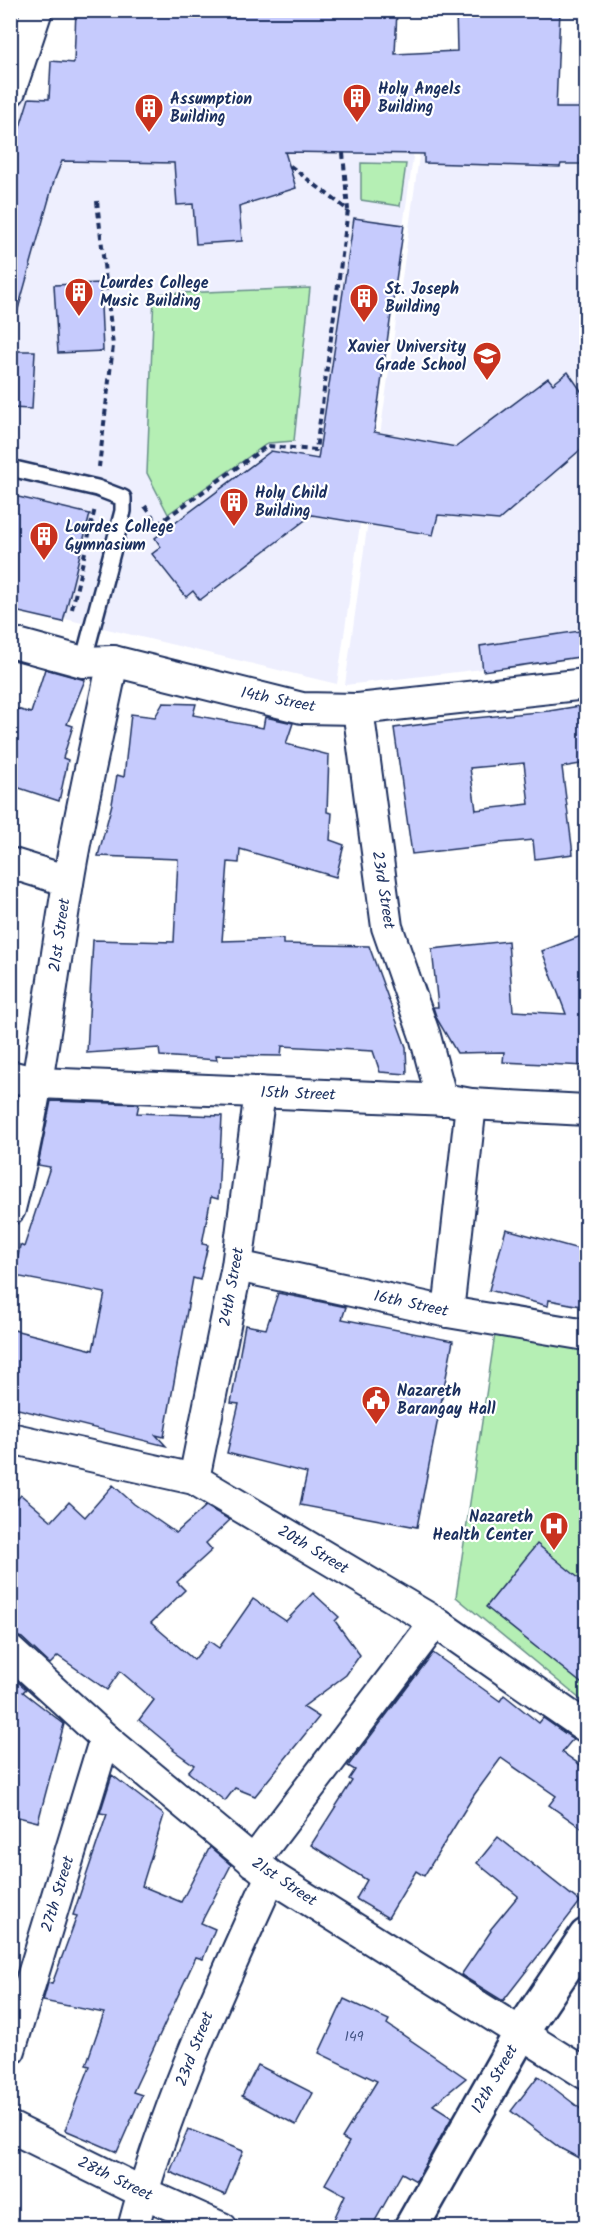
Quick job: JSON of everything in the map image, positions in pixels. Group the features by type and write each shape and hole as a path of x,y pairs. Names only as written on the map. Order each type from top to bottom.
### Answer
{"street":[{"path":"10,91 38,10"},
{"name":"14th Street","path":"10,642 83,662 113,661 302,708 358,709 586,684"},
{"name":"21st Street","path":"10,1209 22,1164 24,1080 113,661"},
{"name":"23rd Street","path":"358,709 387,927 425,1036 442,1100"},
{"path":"10,863 68,880"},
{"name":"15th Street","path":"24,1080 442,1100 471,1104 586,1110"},
{"name":"24th Street","path":"194,1479 237,1266 260,1092"},
{"path":"448,1312 471,1104"},
{"name":"16th Street","path":"237,1266 448,1312 586,1335"},
{"name":"20th Street","path":"10,1438 194,1479 435,1622 586,1727"},
{"name":"23rd Street","path":"133,2228 142,2192 262,1869 435,1622"},
{"name":"21st Street","path":"10,1651 105,1738 262,1869 586,2074"},
{"name":"27th Street","path":"10,2050 105,1738"},
{"name":"12th Street","path":"411,2228 521,2034 586,1936"},
{"name":"28th Street","path":"10,2127 142,2192 222,2228"}],"lane":[{"path":"10,468 97,488 123,498 123,511 83,662"}],"path":[{"path":"123,498 138,497 158,524 267,446 316,450 348,210 343,153"},
{"path":"289,165 348,210"},
{"path":"72,612 96,500 112,346 97,201"}],"shaded area":[{"path":"422,95 337,684 11,606 10,123 19,97"},
{"name":"Xavier University Grade School","path":"586,105 586,657 345,685 426,107"}],"green space":[{"path":"361,163 406,164 400,206 361,200"},
{"path":"310,288 294,441 268,443 168,514 147,473 154,294"},
{"path":"495,1334 586,1350 586,1704 456,1597"}],"building":[{"path":"76,10 397,10 395,54 457,51 456,10 560,10 556,108 586,108 586,164 561,164 560,167 424,163 424,154 285,152 296,188 239,206 242,241 196,244 193,204 177,205 174,163 62,161 54,181 17,313 10,312 10,159 29,98 49,99 51,61 74,63"},
{"path":"354,218 404,225 374,432 456,447 548,378 553,384 568,372 586,398 586,445 499,520 438,515 433,535 312,515 200,600 193,591 186,597 152,554 161,547 155,538 271,451 318,459"},
{"name":"Lourdes College Music Building","path":"100,283 103,351 58,353 54,285"},
{"path":"10,351 35,351 32,409 10,408"},
{"name":"Lourdes College Gymnasium","path":"10,495 90,514 63,622 10,610"},
{"path":"586,630 586,656 483,671 480,646"},
{"path":"45,669 85,680 67,724 73,726 63,758 68,760 59,801 10,785 10,707 31,713"},
{"path":"163,703 196,704 193,715 263,728 265,717 293,723 286,744 329,755 327,812 332,813 330,840 344,845 336,877 240,849 239,863 228,862 222,941 283,939 283,944 369,946 406,1047 407,1074 380,1072 373,1051 282,1046 281,1056 216,1055 217,1060 160,1056 159,1048 87,1053 93,940 174,942 178,859 98,856 117,775 124,777 131,714 155,717"},
{"path":"586,705 586,763 562,767 573,854 535,859 533,840 500,842 499,844 412,854 394,728","holes":["524,763 529,804 476,810 470,768"]},
{"path":"586,934 586,1066 503,1062 504,1052 457,1053 437,1019 433,1007 438,1007 432,949 508,941 513,1011 566,1014 542,951"},
{"path":"51,1101 139,1104 137,1113 222,1116 218,1199 211,1197 202,1244 208,1245 200,1280 193,1278 164,1437 156,1435 166,1446 10,1407 10,1329 93,1350 105,1293 15,1276 20,1245 24,1247 50,1167 38,1165"},
{"path":"506,1229 586,1251 586,1307 549,1300 548,1306 489,1290"},
{"name":"Nazareth Barangay Hall","path":"278,1293 346,1307 342,1319 453,1341 417,1527 300,1505 307,1473 227,1453 239,1404 231,1403 245,1325 266,1329"},
{"path":"113,1485 134,1504 176,1533 206,1506 230,1520 206,1543 212,1550 177,1582 185,1590 151,1623 194,1660 209,1641 219,1648 253,1599 286,1621 313,1593 339,1617 335,1621 360,1655 346,1675 303,1707 319,1717 255,1796 235,1788 225,1801 188,1772 194,1765 139,1720 154,1700 120,1671 107,1690 58,1656 50,1664 22,1638 10,1634 10,1507 21,1495 52,1521 69,1502 85,1517"},
{"path":"537,1544 586,1584 586,1687 486,1607"},
{"path":"433,1653 500,1701 504,1695 539,1723 543,1718 573,1739 562,1752 586,1769 586,1831 549,1805 556,1796 501,1758 474,1795 424,1876 416,1871 388,1918 356,1899 367,1880 311,1845 352,1781 349,1779 355,1770 348,1766"},
{"path":"10,1675 26,1689 23,1692 64,1724 38,1822 10,1815"},
{"path":"112,1775 164,1815 142,1886 181,1902 210,1847 231,1865 201,1923 215,1929 203,1959 196,1957 133,2092 142,2095 117,2152 65,2130 90,2066 86,2065 104,2013 43,2001 48,1983 52,1984 77,1916 73,1915 107,1814 100,1813"},
{"path":"498,1837 580,1902 503,2001 461,1975 490,1930 518,1896 477,1863"},
{"path":"344,1999 389,2020 387,2024 466,2078 433,2105 452,2117 416,2181 402,2173 371,2228 330,2228 345,2195 325,2184 349,2142 342,2138 377,2081 319,2053"},
{"path":"258,2065 313,2093 296,2125 242,2096"},
{"path":"538,2076 586,2113 586,2162 560,2148 511,2111"},
{"path":"188,2129 243,2151 225,2195 170,2172"}],"place":[{"name":"Holy Angels Building","path":"357,124"},
{"name":"Assumption Building","path":"149,134"},
{"name":"Lourdes College Music Building","path":"79,318"},
{"name":"St. Joseph Building","path":"364,324"},
{"name":"Xavier University Grade School","path":"487,382"},
{"name":"Holy Child Building","path":"234,528"},
{"name":"Lourdes College Gymnasium","path":"44,562"},
{"name":"Nazareth Barangay Hall","path":"376,1426"},
{"name":"Nazareth Health Center","path":"554,1552"}]}
